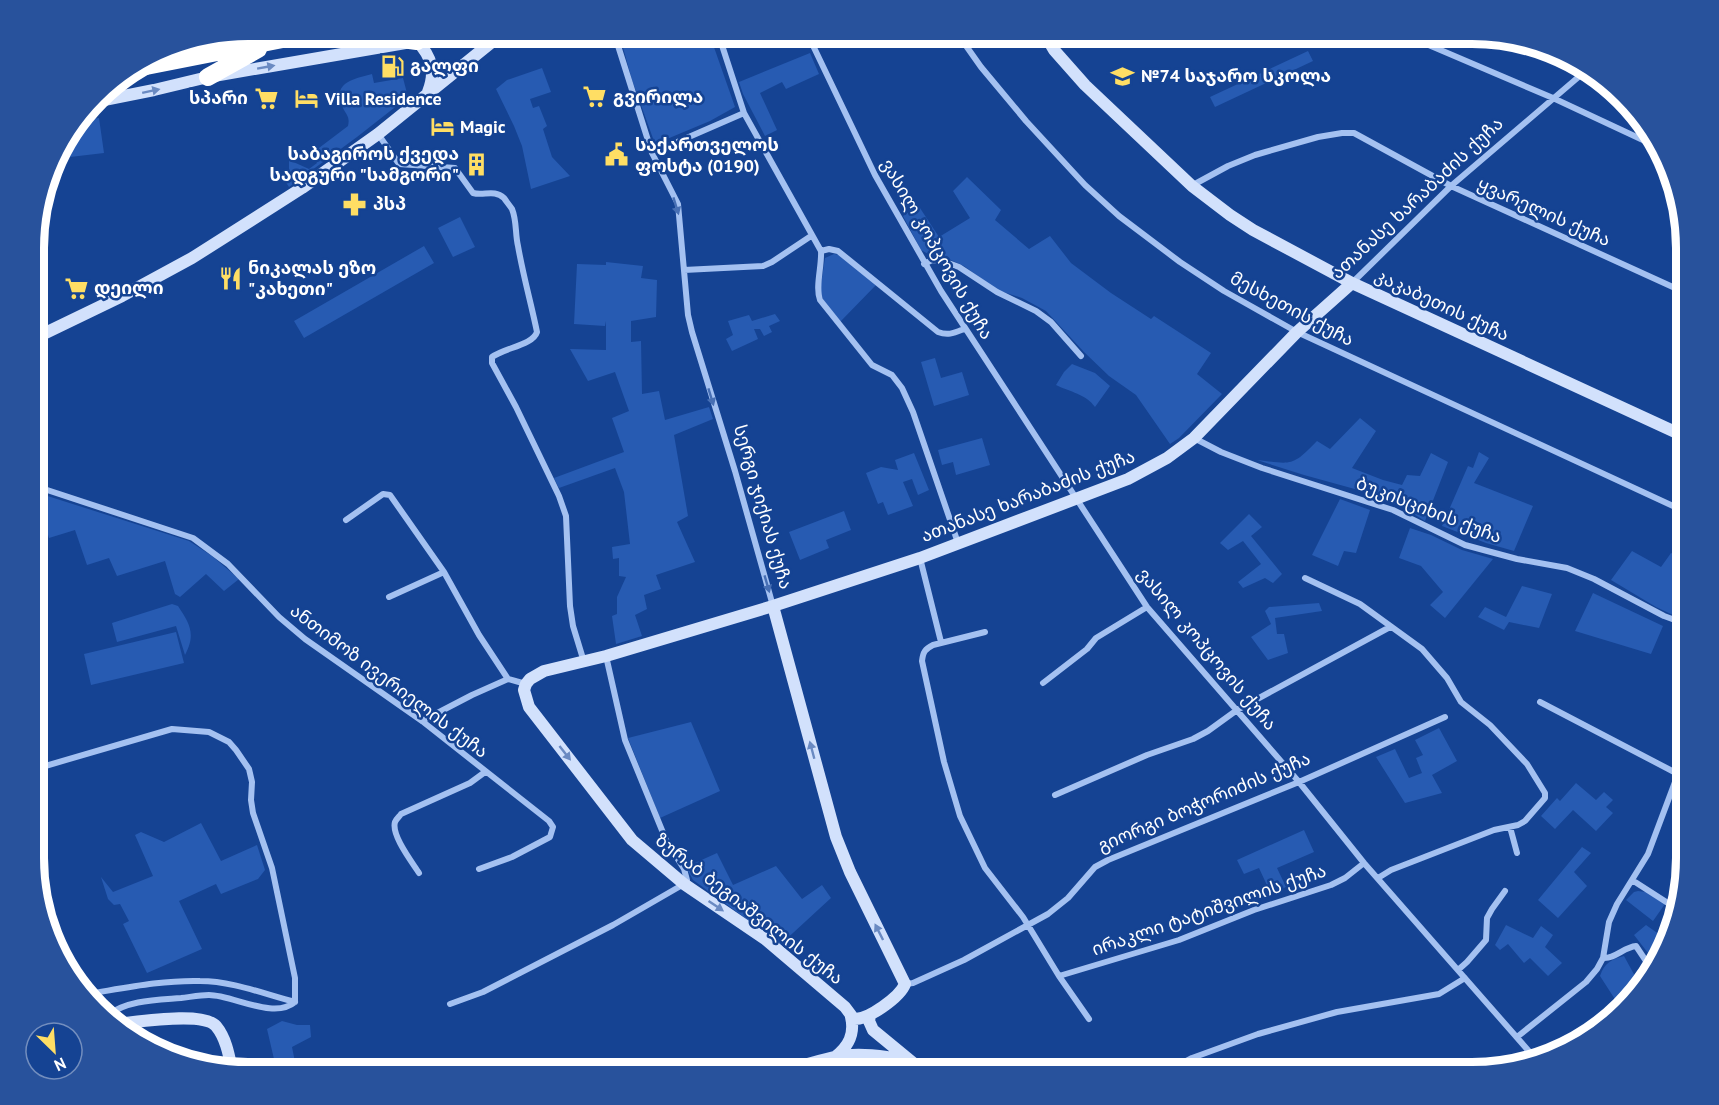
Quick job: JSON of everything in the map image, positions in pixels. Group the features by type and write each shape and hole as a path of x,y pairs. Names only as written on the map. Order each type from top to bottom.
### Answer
{"highway":[{"path":"161,63 257,44"},
{"path":"208,77 267,44"}],"street":[{"path":"108,99 208,77 400,44"},
{"path":"420,44 426,50 432,66 432,82 428,92"},
{"path":"44,334 122,296 192,258 302,188 378,134 489,44"},
{"name":"სერგი ჯიქიას ქუჩა","path":"617,44 652,153 678,204 688,315 692,332 735,471 836,837 867,908 905,984"},
{"path":"722,44 744,113 821,251 818,295 820,300 872,365 892,375 902,388 913,412 958,544"},
{"name":"ვასილ კოპცოვის ქუჩა","path":"812,44 874,175 924,264 964,329 1147,607 1299,782 1364,863 1530,1053"},
{"name":"მესხეთის ქუჩა","path":"965,44 1026,121 1085,185 1180,262 1224,291 1297,333 1675,507"},
{"name":"კაკაბეთის ქუჩა","path":"1050,44 1085,85 1192,186 1253,230 1352,283 1675,431"},
{"path":"1427,44 1553,98 1645,141"},
{"name":"ათანასე ხარაბაძის ქუჩა","path":"526,684 544,671 584,663 773,606 920,558 1128,479 1167,458 1194,438 1297,333 1352,283 1451,186 1580,75"},
{"path":"652,153 744,113"},
{"name":"ყვარელის ქუჩა","path":"1192,186 1228,166 1256,155 1318,137 1354,133 1451,186 1675,288"},
{"path":"378,134 399,164 455,168 473,193 495,193 512,209 517,243 537,332 536,337 529,341 498,352 492,357 492,363 531,437 566,516 570,606 573,626 584,663"},
{"path":"684,270 763,266 811,236"},
{"path":"821,251 830,249 838,251 938,332 946,335 964,329"},
{"path":"924,264 932,260 959,267 996,292 1036,311 1051,322 1081,356"},
{"name":"ბუკისციხის ქუჩა","path":"1194,438 1221,452 1262,468 1393,510 1465,545 1517,559 1567,568 1594,579 1675,620"},
{"name":"ანთიმოზ ივერიელის ქუჩა","path":"44,489 193,537 228,564 279,617 305,639 422,721 549,821 554,829 550,837 512,857 479,869"},
{"path":"346,520 383,494 390,495 444,572 479,635 508,680"},
{"path":"920,558 941,642"},
{"path":"389,597 444,572"},
{"path":"1305,578 1360,604 1422,650 1440,668 1461,702 1490,725 1527,764 1543,788 1545,798 1525,821 1518,825 1494,830 1391,870 1378,878"},
{"path":"1043,683 1087,649 1096,638 1147,607"},
{"path":"1056,795 1147,755 1193,739 1237,710 1390,627"},
{"path":"985,632 941,642 926,649 922,654 921,661 956,806 985,868 1023,917 1059,976 1089,1019"},
{"path":"450,1004 483,992 613,925 684,884 687,880 687,876 666,840 625,740 606,656"},
{"path":"422,721 472,695 508,680 526,684"},
{"name":"ზურაბ ბეგიაშვილის ქუჩა","path":"526,684 524,690 529,707 632,840 684,884 765,939 845,1007 851,1017"},
{"path":"1540,702 1675,772"},
{"name":"გიორგი ბოჭორიძის ქუჩა","path":"870,1014 900,993 905,984 913,983 964,960 1048,914 1060,905 1095,867 1108,860 1299,782 1445,717"},
{"path":"44,765 172,729 209,732 228,742 249,769 252,782 253,813 272,868 295,978 295,1002"},
{"path":"419,873 401,844 395,830 395,820 401,814 470,783 485,772"},
{"path":"1517,1037 1586,982 1597,969 1603,958 1610,922 1617,904 1651,847 1675,782"},
{"path":"1510,827 1517,852"},
{"name":"ირაკლი ტატიშვილის ქუჩა","path":"1059,976 1179,939 1254,910 1331,885 1345,878 1364,863"},
{"path":"1632,880 1670,905"},
{"path":"1458,970 1486,940 1487,918 1505,891"},
{"path":"1603,958 1611,958 1628,947 1636,946 1647,962"},
{"path":"1186,1061 1258,1034 1337,1012 1439,994 1465,978"},
{"path":"95,992 162,982 201,981 224,983 295,1002"},
{"path":"113,1011 153,1000 208,995 274,1008 290,1006 295,1002"},
{"path":"851,1017 856,1020 870,1014"},
{"path":"818,1062 873,1052 879,1041 869,1021 870,1014"},
{"path":"835,1057 844,1050 870,1014"},
{"path":"129,1023 190,1017 205,1019 216,1025 227,1046 230,1061"},
{"path":"851,1017 852,1047 865,1054 909,1061"},
{"path":"853,1035 867,1027 909,1061"}],"shaded area":[{"path":"622,44 713,44 735,107 710,121 655,144 632,80"},
{"path":"1308,51 1313,61 1215,107 1210,97"},
{"path":"810,53 819,74 786,89 782,82 760,93 777,130 765,136 739,82"},
{"path":"542,68 551,92 530,99 533,108 539,106 547,126 543,129 552,157 570,176 531,189 522,146 496,89 507,80"},
{"path":"372,74 374,83 403,78 408,97 289,187 283,178 289,169 289,160 309,169 317,163 311,154 348,126 348,118 340,99 342,87 352,80"},
{"path":"99,118 104,153 65,158 78,134 89,119"},
{"path":"967,177 1001,210 995,220 1029,249 1050,236 1071,263 1111,293 1151,319 1154,316 1211,353 1197,374 1222,394 1179,438 1170,444 1136,395 1109,376 1046,311 1022,298 997,290 964,266 921,250 903,216 918,205 939,237 970,218 953,191"},
{"path":"460,217 475,247 453,257 438,228"},
{"path":"424,246 434,263 304,338 294,321"},
{"path":"834,254 840,255 876,285 840,322 825,303 820,291 825,258"},
{"path":"606,262 643,266 641,278 657,280 656,317 631,321 631,342 641,341 642,394 659,391 665,420 709,407 713,419 674,435 688,516 677,522 695,562 656,575 661,589 644,595 647,609 635,615 642,636 616,644 612,616 617,614 617,597 626,577 619,576 619,558 613,559 612,547 630,544 624,492 615,468 559,488 554,478 624,452 612,418 629,411 615,372 588,381 570,349 606,350 606,321 605,326 574,324 577,264 606,265"},
{"path":"775,314 780,321 769,326 772,332 764,336 760,329 754,329 758,339 732,351 726,339 733,335 728,321 749,315 752,321"},
{"path":"935,358 941,378 962,372 969,395 934,406 921,362"},
{"path":"1072,364 1095,373 1110,386 1095,407 1082,396 1056,385"},
{"path":"1360,418 1376,431 1352,468 1402,485 1407,475 1420,476 1431,453 1448,462 1425,521 1402,507 1362,491 1257,460 1291,462 1317,441 1330,449"},
{"path":"982,438 990,465 956,475 953,462 942,465 938,450"},
{"path":"1479,452 1489,458 1474,483 1533,506 1514,551 1442,526 1468,466 1473,468"},
{"path":"914,453 929,490 918,495 912,479 903,482 913,506 888,515 883,502 878,504 866,473 881,467 898,470 895,460"},
{"path":"44,495 189,541 212,556 239,579 224,591 206,574 180,597 175,594 165,561 117,576 109,558 87,565 75,530 49,538 44,522"},
{"path":"1340,499 1370,510 1356,553 1344,551 1338,566 1312,555"},
{"path":"844,511 851,530 826,540 829,548 800,560 789,532"},
{"path":"1249,514 1262,527 1251,536 1282,574 1273,583 1265,578 1243,588 1238,582 1261,564 1243,541 1228,550 1220,543"},
{"path":"1410,528 1462,550 1493,559 1445,618 1430,605 1443,592 1421,566 1399,558"},
{"path":"1632,551 1661,567 1671,553 1675,555 1675,616 1656,607 1611,580"},
{"path":"1522,586 1552,594 1539,628 1509,622 1504,630 1478,617 1485,607 1506,617"},
{"path":"1593,593 1663,626 1651,654 1575,631"},
{"path":"1319,603 1322,611 1275,618 1277,634 1284,634 1288,653 1268,660 1251,637 1271,624 1265,611 1269,607"},
{"path":"172,604 178,606 190,629 190,641 185,655 176,626 117,642 112,623"},
{"path":"176,632 184,663 91,685 84,654"},
{"path":"691,722 720,791 660,818 628,738"},
{"path":"1439,728 1457,761 1432,775 1442,793 1405,803 1376,757 1395,749 1409,778 1422,773 1416,758 1423,755 1415,740"},
{"path":"1576,783 1596,800 1604,792 1613,800 1606,807 1613,813 1596,831 1573,810 1555,829 1541,816 1557,798 1560,801"},
{"path":"201,823 221,861 257,845 265,870 258,879 221,894 216,884 179,901 202,949 147,973 123,924 129,921 120,904 114,905 108,899 101,877 113,892 153,876 135,835 141,832 164,842"},
{"path":"1304,830 1314,852 1277,868 1286,887 1271,894 1259,868 1244,874 1237,860"},
{"path":"1582,847 1591,853 1574,872 1587,886 1558,918 1538,900"},
{"path":"717,853 733,885 776,866 802,899 822,885 831,898 781,944 693,880 686,867"},
{"path":"1638,891 1646,892 1665,904 1653,921 1626,900"},
{"path":"1506,925 1533,938 1541,926 1553,935 1545,947 1562,963 1548,976 1530,958 1524,963 1508,944 1500,950 1495,945"},
{"path":"1646,925 1660,935 1650,956 1634,935"},
{"path":"1624,956 1636,978 1625,986 1627,989 1616,1001 1600,976 1609,962"},
{"path":"282,1021 297,1025 310,1025 311,1037 292,1047 295,1062 275,1062 267,1029"},
{"path":"870,1057 894,1061 832,1062"}],"place":[{"name":"გალფი","path":"392,66"},
{"name":"№74 საჯარო სკოლა","path":"1123,76"},
{"name":"გვირილა","path":"595,97"},
{"name":"სპარი","path":"266,98"},
{"name":"Villa Residence","path":"307,99"},
{"name":"Magic","path":"442,127"},
{"name":"საქართველოს ფოსტა (0190)","path":"617,155"},
{"name":"საბაგიროს ქვედა სადგური \"სამგორი\"","path":"477,164"},
{"name":"პსპ","path":"355,204"},
{"name":"ნიკალას ეზო \"კახეთი\"","path":"230,278"},
{"name":"დეილი","path":"76,288"}]}
